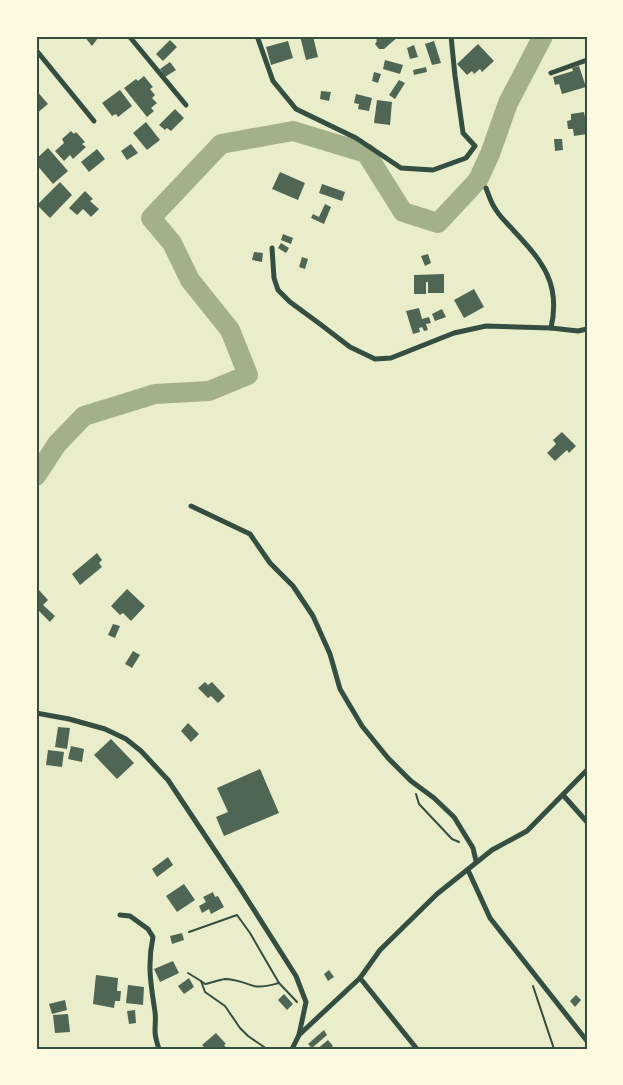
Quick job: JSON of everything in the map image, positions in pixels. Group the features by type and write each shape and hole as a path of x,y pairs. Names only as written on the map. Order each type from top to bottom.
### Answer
{"street":[{"path":"129,36 186,105"},
{"path":"257,36 273,81 296,109 356,138 401,168 433,170 466,159 476,146 463,133 451,36"},
{"path":"36,50 94,121"},
{"path":"551,73 587,60"},
{"path":"486,188 495,208 528,246 548,274 555,311 551,328"},
{"path":"272,248 274,278 278,290 290,302 350,347 375,359 391,358 454,333 486,326 578,331 587,329"},
{"path":"191,506 250,534 270,563 293,586 313,616 330,654 340,689 362,726 388,758 454,818 473,848 476,861"},
{"path":"36,713 105,729 126,739 141,751 168,780 296,976 306,1002 299,1035 292,1049"},
{"path":"299,1035 360,978 380,950 437,894 492,849 527,831 587,770"},
{"path":"563,795 587,822"},
{"path":"468,870 489,918 587,1041"},
{"path":"120,915 130,916 148,929 153,937 149,968 156,1015 154,1034 159,1049"},
{"path":"360,978 417,1049"}],"path":[{"path":"411,781 419,804 452,838 473,848"},
{"path":"189,932 237,915 279,983 297,1001 306,1002"},
{"path":"188,972 205,984 219,980 234,980 260,987 279,983"},
{"path":"201,981 205,992 225,1006 248,1036 267,1049"},
{"path":"533,986 554,1049"}],"building":[{"path":"84,36 96,36 98,38 92,46"},
{"path":"300,36 313,36 318,57 306,60"},
{"path":"380,36 399,36 384,49 379,49 375,44"},
{"path":"170,40 177,47 163,61 156,54"},
{"path":"288,41 293,58 271,65 266,47"},
{"path":"434,41 441,63 432,65 425,44"},
{"path":"478,44 494,61 482,72 480,69 474,74 472,71 467,75 457,64"},
{"path":"414,45 418,57 410,59 407,48"},
{"path":"385,60 403,65 400,74 383,69"},
{"path":"170,62 176,70 165,77 160,69"},
{"path":"579,66 586,87 562,94 559,84 555,85 553,77 573,71 572,68"},
{"path":"426,67 427,72 414,75 413,70"},
{"path":"374,72 381,74 378,83 372,81"},
{"path":"144,76 153,87 150,89 155,95 152,98 157,103 151,108 154,111 147,117 124,88"},
{"path":"399,80 405,83 395,99 389,95"},
{"path":"36,90 48,104 36,114"},
{"path":"120,90 132,106 118,117 116,114 112,116 102,103"},
{"path":"321,91 331,92 329,101 320,99"},
{"path":"356,94 372,98 369,111 358,109 359,104 354,103"},
{"path":"377,100 392,102 390,125 374,123"},
{"path":"175,109 184,118 171,131 167,128 165,130 159,125"},
{"path":"584,112 587,117 587,134 574,136 573,129 568,129 567,121 571,120 571,114"},
{"path":"146,122 160,140 147,150 133,133"},
{"path":"71,131 74,134 76,132 85,142 82,144 86,147 73,159 70,155 64,161 55,151 64,143 62,139"},
{"path":"554,139 562,139 563,150 555,151"},
{"path":"131,144 138,153 127,160 121,151"},
{"path":"48,148 68,171 53,184 36,164 36,159"},
{"path":"97,149 105,159 89,172 81,162"},
{"path":"280,172 305,183 298,200 272,189"},
{"path":"60,182 72,195 50,218 37,205"},
{"path":"322,184 345,192 342,201 319,193"},
{"path":"85,191 93,199 90,201 99,209 91,217 83,209 77,215 69,208"},
{"path":"325,204 331,207 324,224 311,218 313,214 319,217"},
{"path":"283,234 293,238 291,244 281,240"},
{"path":"281,243 289,248 286,253 278,248"},
{"path":"254,252 263,253 262,262 252,260"},
{"path":"428,254 431,263 425,266 421,256"},
{"path":"302,257 308,259 305,269 299,267"},
{"path":"444,274 444,293 428,293 428,282 426,282 426,294 414,294 414,275"},
{"path":"474,289 484,307 464,318 454,300"},
{"path":"419,308 422,319 429,317 431,323 426,324 428,330 424,331 422,327 419,328 420,332 413,334 406,311"},
{"path":"442,309 446,317 435,321 432,314"},
{"path":"562,432 576,446 569,453 567,450 555,461 547,453 556,444 553,440"},
{"path":"97,553 102,560 99,563 102,567 80,585 72,574"},
{"path":"38,589 48,600 43,605 55,616 50,622 36,608"},
{"path":"127,589 145,606 131,621 111,606"},
{"path":"113,624 120,626 115,638 108,635"},
{"path":"133,651 140,655 132,668 125,664"},
{"path":"205,682 208,685 212,682 225,696 218,703 211,696 208,698 198,688"},
{"path":"188,723 199,734 191,742 181,731"},
{"path":"58,727 70,728 67,749 55,747"},
{"path":"111,739 134,763 117,779 94,755"},
{"path":"71,746 84,749 82,762 68,759"},
{"path":"48,750 64,752 62,767 46,765"},
{"path":"260,769 279,813 224,836 216,817 228,812 217,788"},
{"path":"168,857 173,865 157,877 152,869"},
{"path":"184,884 195,900 177,912 166,896"},
{"path":"213,892 224,907 211,914 209,909 202,913 199,906 206,902 203,897"},
{"path":"182,933 184,940 172,944 170,936"},
{"path":"173,961 179,973 160,982 154,969"},
{"path":"329,970 334,977 328,981 324,974"},
{"path":"96,975 118,978 117,991 121,991 120,1001 115,1001 114,1008 93,1004"},
{"path":"189,978 194,987 184,994 178,986"},
{"path":"128,985 144,987 143,1005 126,1003"},
{"path":"284,994 293,1004 287,1010 278,1000"},
{"path":"576,995 581,1000 575,1007 570,1001"},
{"path":"65,1000 67,1010 52,1014 49,1004"},
{"path":"135,1010 136,1023 129,1024 127,1011"},
{"path":"68,1014 70,1032 55,1033 53,1015"},
{"path":"324,1030 327,1035 312,1048 308,1044"},
{"path":"216,1033 226,1044 224,1045 227,1049 206,1049 202,1045"},
{"path":"328,1040 333,1046 329,1049 317,1049"}],"waterway":[{"path":"36,476 57,444 84,416 155,394 209,391 248,375 230,330 190,280 172,243 151,218 221,144 293,131 366,153 403,212 438,223 478,180 508,103 543,36"}]}
